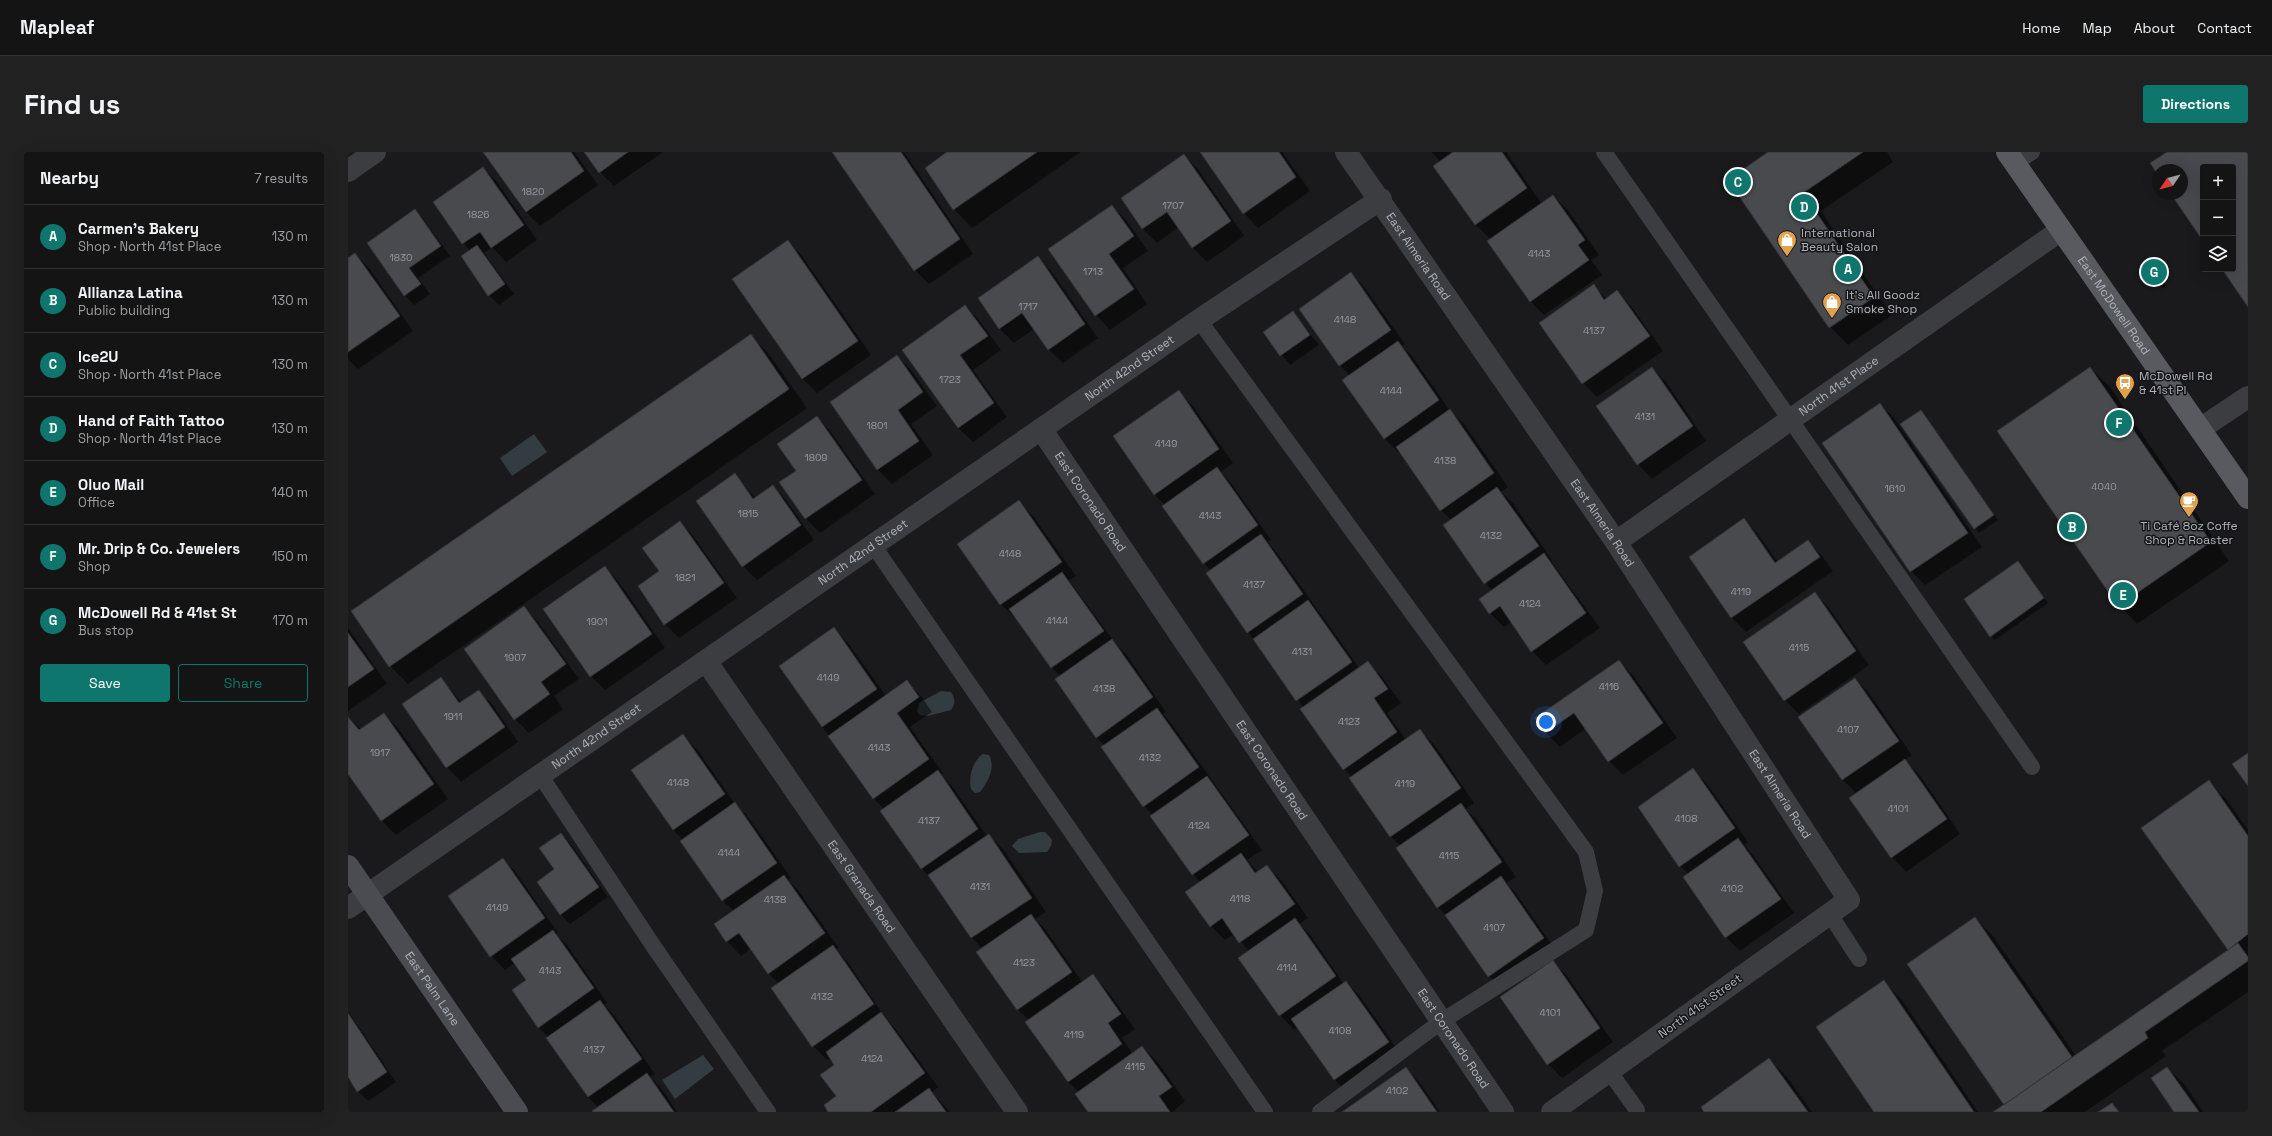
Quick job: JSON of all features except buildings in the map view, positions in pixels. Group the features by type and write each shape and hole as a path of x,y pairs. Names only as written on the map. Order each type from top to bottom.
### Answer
{"main road":[{"name":"East McDowell Road","path":"2018,156 2061,230 2248,498"}],"street":[{"path":"348,171 375,152"},
{"name":"East Almeria Road","path":"1346,152 1381,199 1616,542 1849,900"},
{"name":"North 42nd Street","path":"348,908 1041,429 1381,199"},
{"name":"North 41st Place","path":"1616,542 2061,230"},
{"path":"2200,429 2248,397"},
{"name":"East Coronado Road","path":"1041,429 1503,1112"},
{"name":"East Granada Road","path":"706,661 1017,1112"},
{"name":"East Palm Lane","path":"348,866 517,1112"},
{"name":"North 41st Street","path":"1552,1112 1849,900"}],"lane":[{"path":"1604,152 1792,420 2032,767"},
{"path":"1200,320 1586,852 1595,892 1586,930 1442,1021 1320,1112"},
{"path":"873,545 1265,1112"},
{"path":"540,775 658,954 768,1112"},
{"path":"1829,913 1859,959"},
{"path":"1610,1071 1637,1110"}],"shaded area":[{"path":"534,434 547,452 512,476 500,458"},
{"path":"941,691 951,692 954,703 951,710 928,716 920,715 917,712 919,703"},
{"path":"983,754 989,755 991,760 992,764 990,774 980,792 975,793 971,789 970,784 972,769 976,760"},
{"path":"1040,832 1045,832 1052,840 1051,846 1047,852 1019,853 1012,846 1018,839"},
{"path":"703,1055 714,1069 675,1099 662,1080"}],"place":[{"name":"Ice2U","path":"1738,182"},
{"name":"Hand of Faith Tattoo","path":"1804,207"},
{"name":"International Beauty Salon","path":"1787,257"},
{"name":"Carmen's Bakery","path":"1848,269"},
{"name":"McDowell Rd & 41st St","path":"2154,272"},
{"name":"It's All Goodz Smoke Shop","path":"1832,319"},
{"name":"McDowell Rd & 41st Pl","path":"2125,400"},
{"name":"Mr. Drip & Co. Jewelers","path":"2119,423"},
{"name":"Ti Café 8oz Coffe Shop & Roaster","path":"2189,518"},
{"name":"Allianza Latina","path":"2072,527"},
{"name":"Oluo Mail","path":"2123,595"}]}
